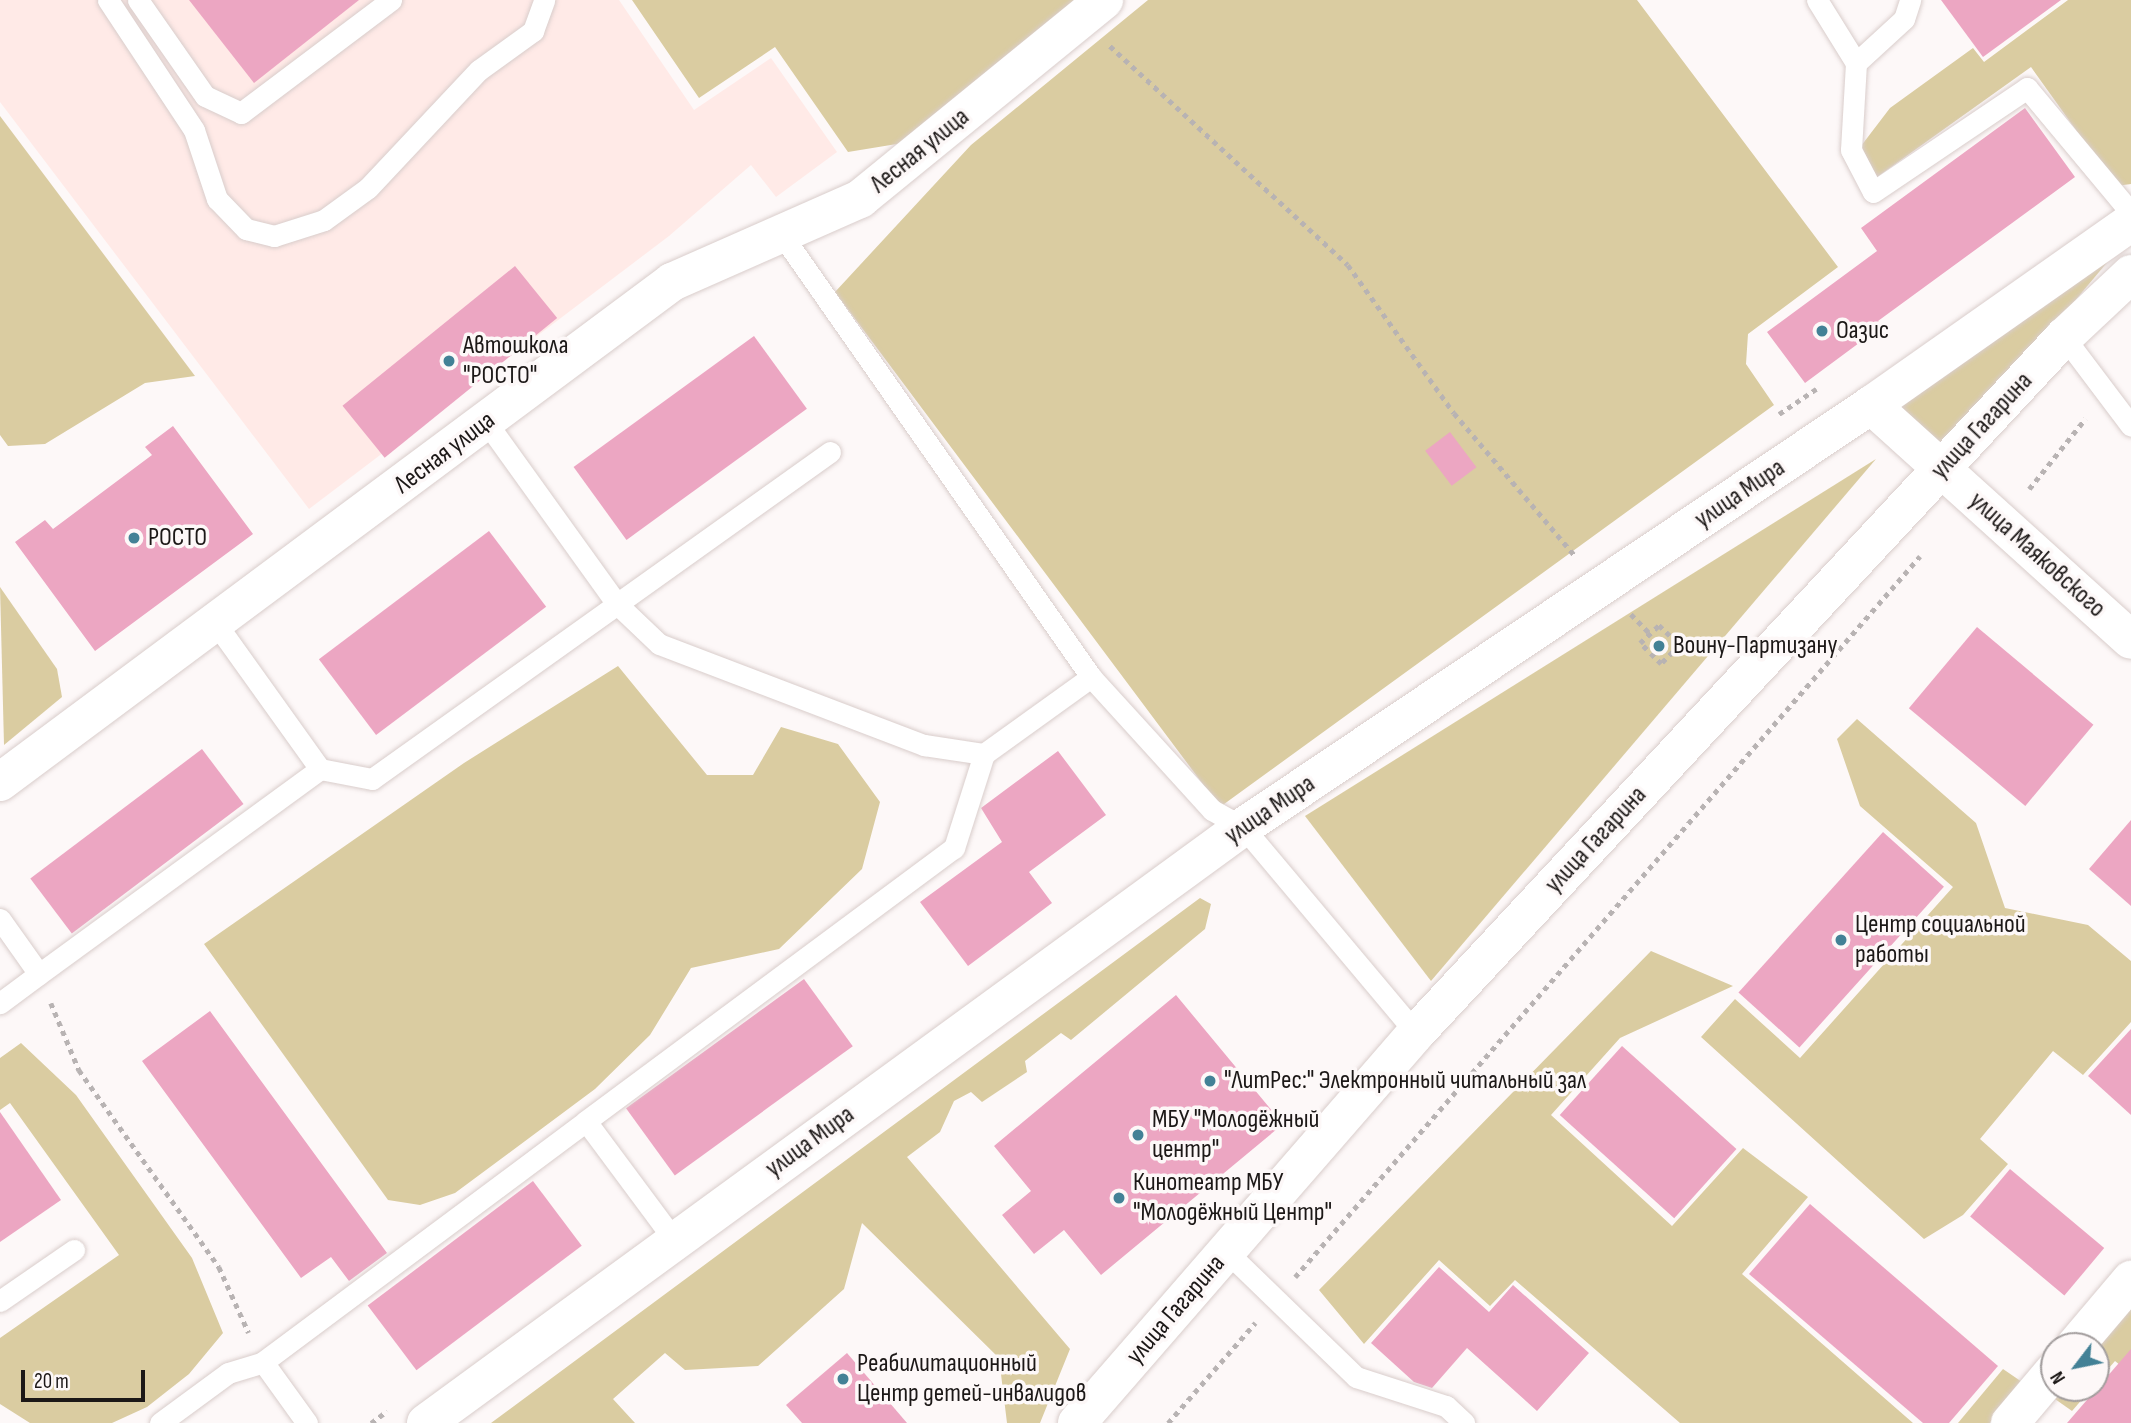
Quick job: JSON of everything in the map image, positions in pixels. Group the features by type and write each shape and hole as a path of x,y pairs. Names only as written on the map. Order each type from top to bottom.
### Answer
{"street":[{"name":"Лесная улица","path":"0,782 216,624 672,282 780,232 860,199 1096,7"},
{"name":"улица Мира","path":"426,1423 1243,827 1871,405 2131,222"},
{"name":"улица Гагарина","path":"1077,1423 1416,1032 2064,337 2131,274"},
{"name":"улица Маяковского","path":"1871,405 2131,640"},
{"path":"2088,1332 2131,1280"},
{"path":"2010,1423 2040,1388"}],"lane":[{"path":"108,0 194,131 217,200 246,229 274,236 324,220 368,188 479,70 533,31 544,0"},
{"path":"138,0 205,96 240,113 391,0"},
{"path":"1817,0 1856,63 1851,150 1873,192 2027,88 2131,213"},
{"path":"1856,63 1904,19 1910,0"},
{"path":"780,232 1091,677 1212,810 1243,827 1416,1032"},
{"path":"2064,337 2131,426"},
{"path":"486,422 617,604 659,644 924,745 984,754"},
{"path":"216,624 320,769 372,779 830,452"},
{"path":"160,1423 228,1373 263,1362 954,848 984,754 1091,677"},
{"path":"0,1003 320,769"},
{"path":"0,919 39,974"},
{"path":"586,1121 675,1241"},
{"path":"0,1301 74,1250"},
{"path":"1226,1251 1278,1298 1356,1377 1446,1406 1464,1423"},
{"path":"263,1362 307,1423"}],"path":[{"path":"1096,7 1115,53 1305,218 1348,265 1454,413 1581,563"},
{"path":"2029,489 2106,393"},
{"path":"1168,1423 1928,547"},
{"path":"1659,625 1680,645 1661,664 1640,643 1659,625"},
{"path":"39,974 79,1070 219,1267 263,1362"}],"shaded area":[{"name":"Автошкола \"РОСТО\"","path":"0,0 619,0 694,110 771,58 837,152 776,197 751,165 669,236 309,509 0,102"},
{"path":"632,0 1086,0 915,141 848,152 775,47 699,98"},
{"path":"1148,0 1637,0 1838,267 1748,334 1746,364 1774,405 1220,807 835,292 971,145"},
{"path":"2068,0 2131,0 2131,184 2116,186 2031,67 1877,177 1861,146 1890,108 1973,48 1984,62"},
{"path":"0,116 195,376 145,383 45,444 8,446 0,435"},
{"path":"2125,241 1944,457 1896,406"},
{"path":"1876,459 1431,981 1305,816"},
{"path":"0,587 57,669 62,697 4,745"},
{"path":"618,666 707,775 753,775 781,727 838,744 880,802 862,869 779,949 691,968 650,1035 595,1089 455,1193 420,1205 388,1200 204,944 464,763"},
{"path":"1857,719 1976,823 2005,908 2088,925 2131,961 2131,1022 2083,1075 2053,1051 1980,1139 2008,1164 1963,1215 1924,1239 1701,1037 1735,999 1800,1058 1953,887 1860,806 1837,739"},
{"path":"1200,898 1211,904 1205,929 1071,1040 1061,1033 1025,1061 1027,1072 982,1102 971,1092 954,1101 940,1132 907,1157 1070,1349 1040,1423 1007,1423 999,1358 862,1223 844,1289 758,1366 685,1370 665,1353 613,1399 635,1423 491,1423"},
{"path":"1651,951 1733,986 1620,1038 1551,1115 1672,1226 1743,1148 1808,1197 1742,1274 1913,1423 1680,1423 1515,1280 1490,1306 1439,1260 1364,1344 1319,1290"},
{"path":"21,1043 76,1095 192,1258 223,1333 189,1374 147,1407 112,1423 30,1423 0,1404 0,1338 119,1255 10,1103 0,1110 0,1058"},
{"path":"2131,1305 2131,1374 2115,1361 2110,1367 2109,1332"},
{"path":"2003,1369 2022,1382 1990,1423 1958,1423"},
{"path":"2059,1402 2080,1402 2072,1411"}],"building":[{"path":"189,0 359,0 254,83"},
{"path":"1941,0 2061,0 1983,57"},
{"path":"2025,108 2075,177 1878,321 1882,326 1805,383 1767,332 1877,251 1861,228"},
{"name":"Автошкола \"РОСТО\"","path":"515,266 557,318 385,458 342,406"},
{"path":"754,336 807,409 626,540 574,467"},
{"name":"РОСТО","path":"173,426 253,534 95,651 15,542 45,520 53,529 152,455 145,447"},
{"path":"1450,432 1476,467 1452,486 1425,451"},
{"path":"489,531 546,607 376,735 319,659"},
{"path":"1977,627 2093,725 2025,806 1909,708"},
{"path":"202,749 244,804 72,933 30,878"},
{"path":"1058,751 1106,815 1029,872 1052,903 968,966 920,902 1002,842 981,808"},
{"path":"2131,820 2131,906 2089,869"},
{"name":"Центр социальной работы","path":"1883,832 1944,887 1799,1047 1738,993"},
{"path":"804,979 853,1046 675,1175 626,1108"},
{"name":"МБУ \"Молодёжный центр\"","path":"1176,995 1283,1124 1101,1275 1064,1230 1034,1254 1002,1215 1031,1191 994,1146"},
{"path":"210,1011 387,1253 349,1281 331,1257 301,1278 142,1061"},
{"path":"2131,1029 2131,1115 2088,1076"},
{"path":"1622,1046 1736,1149 1674,1218 1560,1115"},
{"path":"0,1112 61,1200 0,1242"},
{"path":"2010,1169 2104,1248 2064,1296 1970,1216"},
{"path":"533,1181 582,1246 416,1370 368,1306"},
{"path":"1810,1204 1998,1366 1949,1423 1923,1423 1749,1274"},
{"path":"1439,1267 1489,1312 1513,1285 1589,1353 1537,1411 1467,1348 1432,1388 1414,1382 1371,1343"},
{"path":"2131,1349 2131,1423 2067,1423 2085,1402 2110,1402 2110,1373"},
{"name":"Реабилитационный Центр детей-инвалидов","path":"847,1353 907,1423 802,1423 786,1405"}],"place":[{"name":"Оазис","path":"1822,331"},
{"name":"Автошкола \"РОСТО\"","path":"449,361"},
{"name":"РОСТО","path":"134,538"},
{"name":"Воину-Партизану","path":"1659,646"},
{"name":"Центр социальной работы","path":"1841,940"},
{"name":"\"ЛитРес:\" Электронный читальный зал","path":"1210,1081"},
{"name":"МБУ \"Молодёжный центр\"","path":"1138,1135"},
{"name":"Кинотеатр МБУ \"Молодёжный Центр\"","path":"1119,1198"},
{"name":"Реабилитационный Центр детей-инвалидов","path":"843,1379"}]}
